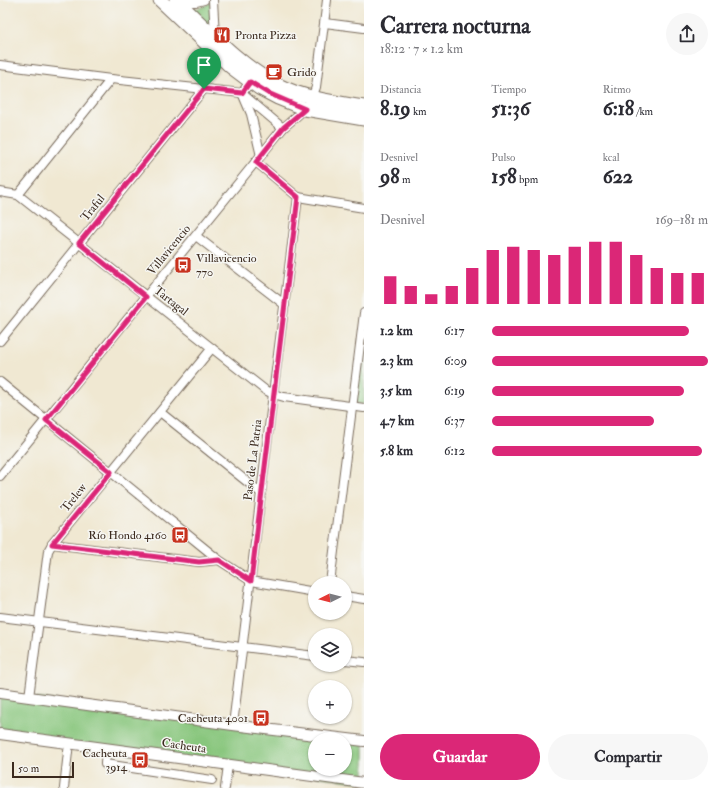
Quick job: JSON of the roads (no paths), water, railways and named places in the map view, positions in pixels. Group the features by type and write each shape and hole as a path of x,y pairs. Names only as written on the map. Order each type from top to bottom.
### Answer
{"main road":[{"path":"160,0 231,67 246,88 268,93 305,109 364,119"},
{"path":"177,1 244,63 266,79 281,87 313,98 364,107"}],"street":[{"path":"177,1 189,3 204,0"},
{"path":"213,0 214,36"},
{"path":"313,98 316,88 327,0"},
{"path":"325,23 364,28"},
{"path":"0,65 204,89 246,88 283,128"},
{"path":"0,192 18,195 111,79"},
{"path":"246,88 258,159 298,197 364,208"},
{"name":"Traful","path":"0,341 204,89"},
{"name":"Villavicencio","path":"0,476 283,128 305,109 313,98"},
{"name":"Tartagal","path":"18,195 265,390 273,394"},
{"name":"Paso de La Patria","path":"233,725 298,197"},
{"path":"196,236 285,305"},
{"path":"331,576 364,313"},
{"name":"Trelew","path":"29,697 48,551 52,544 212,348"},
{"path":"0,382 219,560 251,581 308,591"},
{"path":"273,394 284,397 364,408"},
{"path":"160,412 262,493"},
{"path":"52,544 199,562 219,560"},
{"path":"352,597 364,599"},
{"path":"0,617 308,655"},
{"path":"352,661 364,662"},
{"path":"0,693 233,725 364,741"},
{"name":"Cacheuta","path":"0,734 364,783"},
{"path":"64,788 69,743"},
{"path":"106,748 105,764 212,780"},
{"path":"225,788 228,765"}],"place":[{"name":"Pronta Pizza","path":"222,35"},
{"name":"Grido","path":"274,72"},
{"name":"Villavicencio 770","path":"183,265"},
{"name":"Río Hondo 4160","path":"180,535"},
{"name":"Cacheuta 4001","path":"261,718"},
{"name":"Cacheuta 3914","path":"140,760"}]}
